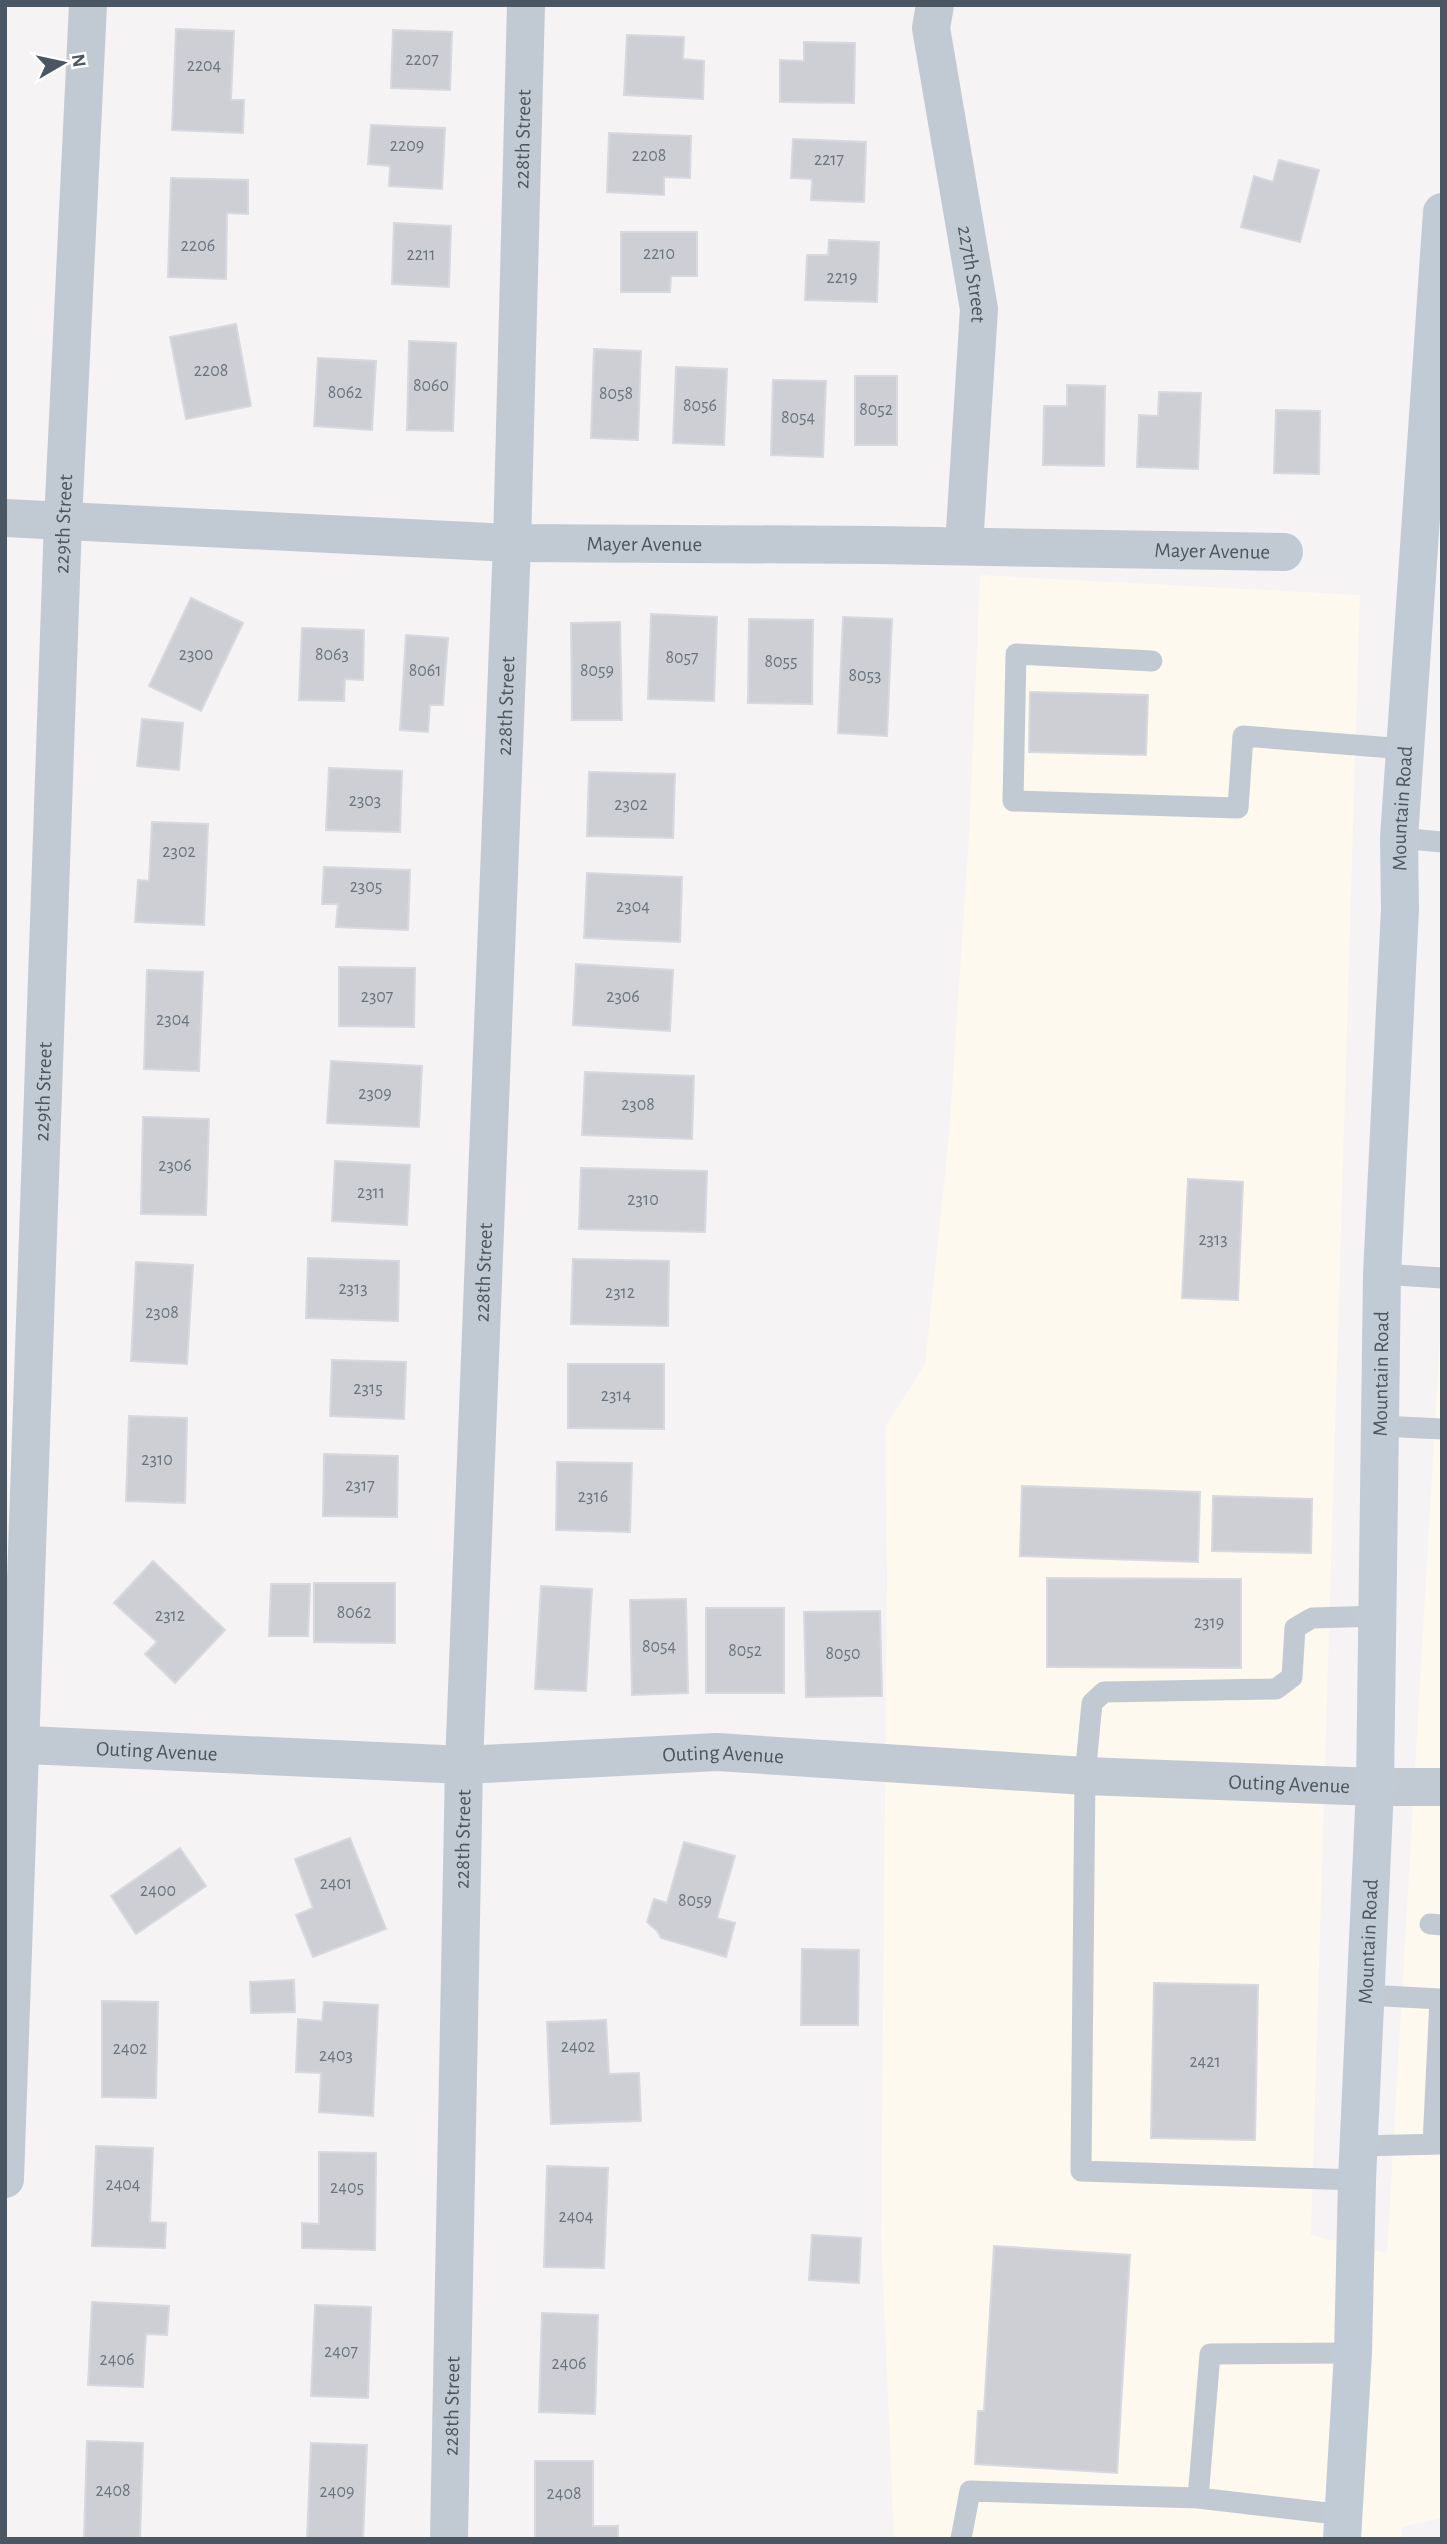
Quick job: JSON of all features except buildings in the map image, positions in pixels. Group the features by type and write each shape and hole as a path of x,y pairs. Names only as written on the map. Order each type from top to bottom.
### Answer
{"main road":[{"name":"Mountain Road","path":"1343,2527 1353,2353 1358,2163 1375,1787 1382,1274 1400,909 1399,838 1442,212"}],"street":[{"name":"229th Street","path":"5,2179 13,1744 63,521 88,5"},
{"name":"228th Street","path":"449,2539 464,1765 512,543 526,5"},
{"name":"227th Street","path":"935,5 931,28 979,309 964,546"},
{"name":"Mayer Avenue","path":"5,518 512,543 964,546 1284,552"},
{"name":"Outing Avenue","path":"13,1744 464,1765 717,1752 1085,1776 1442,1787"}],"lane":[{"path":"1152,661 1016,654 1013,801 1238,808 1243,736 1405,749"},
{"path":"1399,838 1442,842"},
{"path":"1382,1274 1442,1278"},
{"path":"1380,1426 1442,1429"},
{"path":"1366,1995 1440,1999 1438,2144 1358,2163 1081,2171 1085,1776 1092,1703 1104,1692 1276,1689 1292,1677 1295,1628 1312,1618 1379,1616"},
{"path":"1198,2498 1210,2354 1353,2353"},
{"path":"961,2539 970,2491 1198,2498 1343,2527"}],"shaded area":[{"path":"980,575 1360,595 1311,2235 1387,2253 1442,1301 1442,2518 1402,2527 1401,2539 894,2539 881,2235 887,1576 885,1427 925,1364 949,1135 969,835"}]}
